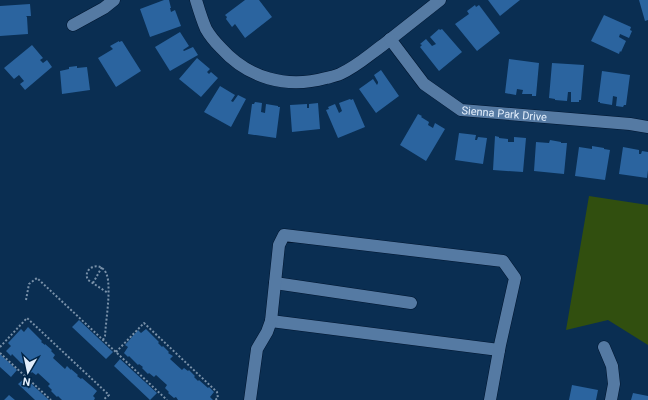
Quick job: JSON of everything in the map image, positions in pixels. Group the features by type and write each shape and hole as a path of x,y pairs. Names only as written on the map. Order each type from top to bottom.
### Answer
{"street":[{"path":"73,25 104,8 114,0"},
{"path":"196,0 206,29 214,40 239,65 257,74 278,81 296,82 314,81 340,74 360,63 440,0"},
{"name":"Sienna Park Drive","path":"390,39 424,84 461,110 622,123 648,127"},
{"path":"250,400 257,349 267,332 271,321 279,245 284,235 503,261 515,278 499,350 490,400"},
{"path":"275,283 411,302"},
{"path":"271,321 499,350"},
{"path":"604,347 612,366 614,384 611,400"}],"path":[{"path":"103,340 105,336 108,293 107,276 102,267 96,266 90,268 87,273 88,280 108,293"},
{"path":"93,283 102,267"},
{"path":"26,300 29,284 37,278 167,400"},
{"path":"0,347 27,318 109,394 103,400"},
{"path":"116,352 144,323 217,392 218,398 215,400"},
{"path":"0,353 51,400"}],"green space":[{"path":"589,196 648,205 648,345 608,320 566,330"}],"building":[{"path":"164,0 169,0 171,12 175,10 181,26 150,37 140,9"},
{"path":"245,0 259,0 272,17 245,38 235,24 232,27 225,15"},
{"path":"488,0 520,0 500,16"},
{"path":"639,0 648,0 648,20 645,21"},
{"path":"30,4 31,16 26,16 28,34 0,36 0,6"},
{"path":"475,5 476,7 479,5 500,33 477,51 455,24 469,14 467,11"},
{"path":"604,15 631,27 630,30 632,31 629,38 620,34 619,37 626,41 619,54 591,41"},
{"path":"439,29 442,29 462,52 439,71 420,47 422,45 420,44 426,39 432,46 436,44 430,37"},
{"path":"180,32 189,46 183,50 184,51 193,47 198,55 170,71 155,47"},
{"path":"122,41 141,71 116,87 98,58 113,49 110,46"},
{"path":"32,45 43,58 40,60 43,63 47,60 52,67 25,90 20,84 24,81 19,75 14,79 4,68"},
{"path":"197,58 210,69 207,72 209,74 211,72 218,78 201,97 179,79"},
{"path":"509,59 539,63 536,96 532,96 532,94 522,94 523,90 517,89 516,95 505,93"},
{"path":"552,63 584,65 581,100 579,100 579,102 571,102 571,92 568,92 567,101 549,98"},
{"path":"77,66 77,68 87,67 90,90 62,94 60,71 69,69 69,67"},
{"path":"381,70 399,96 376,113 359,89 373,79 377,85 378,82 374,75"},
{"path":"602,71 630,75 626,105 623,107 616,106 617,97 613,96 612,105 598,102"},
{"path":"220,86 235,95 231,101 233,102 238,95 246,99 231,127 204,112"},
{"path":"353,99 365,127 338,138 326,110 329,109 328,107 335,104 339,113 342,111 339,103"},
{"path":"255,102 262,103 261,112 265,113 266,104 280,107 276,138 248,134 252,104"},
{"path":"318,103 320,129 292,132 290,105 307,104 307,108 309,108 309,104"},
{"path":"418,114 429,122 428,125 433,128 435,123 445,129 426,161 400,145"},
{"path":"459,133 476,135 475,140 477,140 478,137 487,138 483,164 455,160"},
{"path":"495,136 508,139 508,142 514,142 514,137 526,138 523,172 493,170"},
{"path":"550,140 567,143 564,174 534,171 536,142 549,143"},
{"path":"592,146 610,150 605,180 575,176 579,147 592,149"},
{"path":"623,147 639,150 639,154 641,154 642,151 648,152 647,178 619,174"},
{"path":"79,320 113,352 106,359 72,327"},
{"path":"28,327 42,341 41,342 52,350 51,351 55,355 53,358 65,369 67,366 71,369 78,375 77,376 81,379 82,378 97,391 93,396 95,398 94,400 62,400 51,391 52,390 48,386 50,384 38,373 36,375 32,372 31,373 25,367 26,366 6,351 11,346 8,343 21,329 24,332"},
{"path":"146,329 162,347 163,346 169,352 168,353 173,356 170,359 182,370 184,368 188,371 189,370 198,381 199,380 214,392 210,397 213,400 178,400 176,397 174,398 165,388 167,385 156,375 154,377 149,373 148,374 142,368 143,367 139,364 138,365 124,353 128,347 125,345 138,330 141,333"},
{"path":"0,354 17,370 11,377 0,367"},
{"path":"120,359 157,393 150,400 114,366"},
{"path":"25,378 49,400 35,400 18,384"},
{"path":"572,385 598,390 596,400 569,400"},
{"path":"633,393 648,396 648,400 631,400"},
{"path":"9,395 15,400 4,400"}]}
